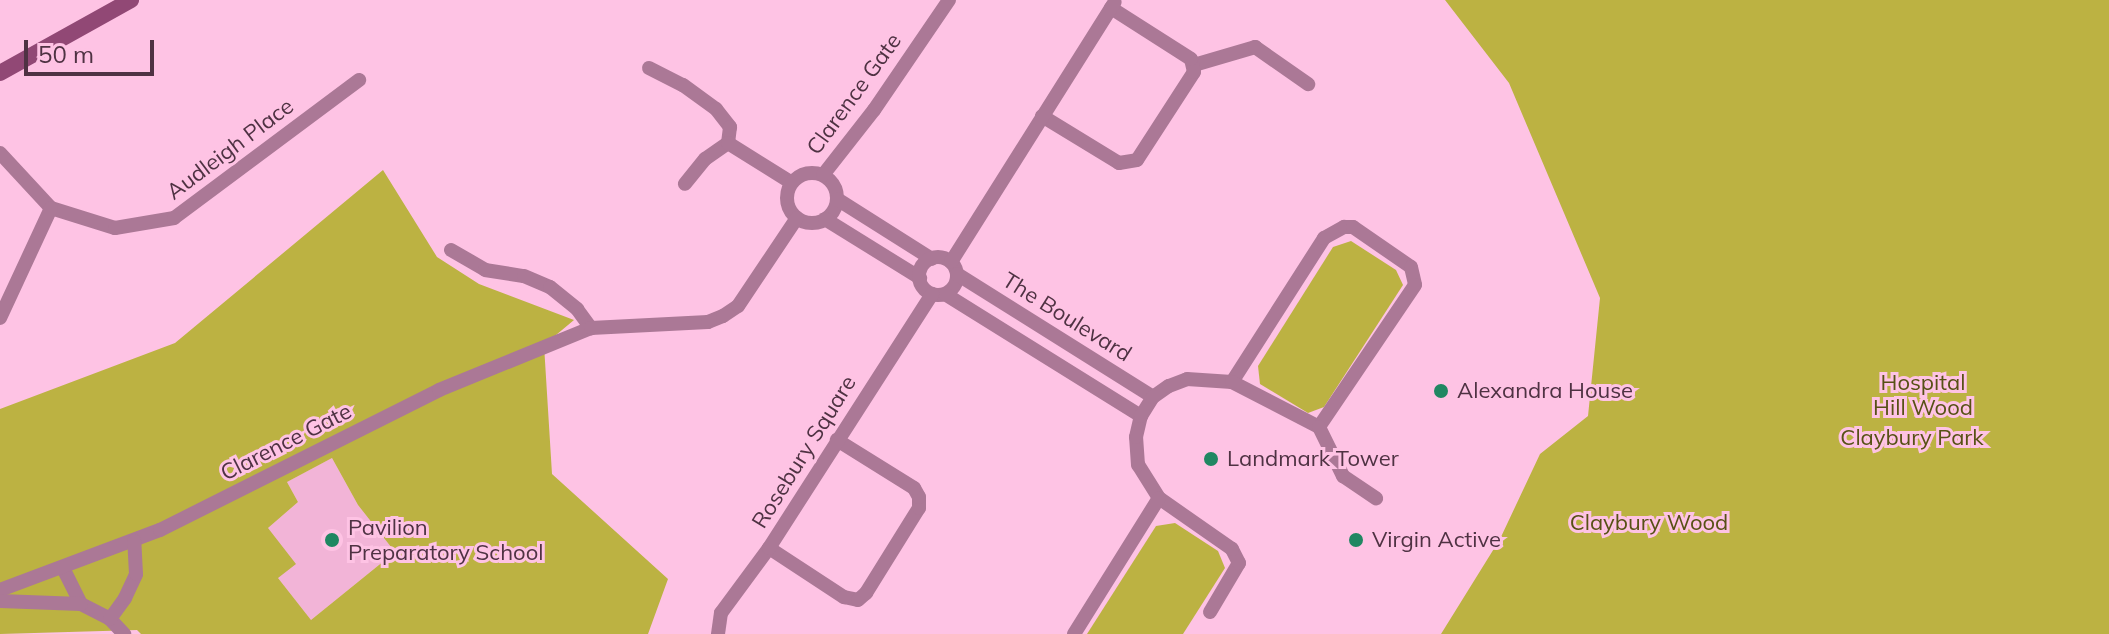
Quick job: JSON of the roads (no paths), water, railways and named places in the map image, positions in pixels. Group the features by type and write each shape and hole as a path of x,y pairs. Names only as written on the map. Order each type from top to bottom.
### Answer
{"street":[{"path":"0,73 131,0"},
{"name":"Clarence Gate","path":"823,175 874,110 949,0"},
{"path":"932,259 921,268 920,278 923,288 938,294 955,285 954,268 1042,116 1114,4 1191,59 1194,65 1194,72 1137,160 1119,163 1042,116"},
{"path":"1194,65 1255,47 1308,84"},
{"path":"649,68 683,85 716,109 730,127 728,143 705,159 685,184"},
{"name":"Audleigh Place","path":"0,153 51,208 115,228 174,218 359,80"},
{"path":"728,143 792,183"},
{"path":"810,172 823,175 833,184 837,199 835,208 825,219 808,223 797,218 787,201 792,183 810,172"},
{"path":"837,199 932,259 954,268"},
{"path":"0,318 51,208"},
{"name":"Clarence Gate","path":"0,590 134,541 439,390 591,328 708,322 723,316 738,306 797,218"},
{"path":"825,219 920,278"},
{"path":"1232,382 1324,238 1344,227 1353,227 1411,267 1415,285 1319,427"},
{"path":"451,250 485,270 524,276 550,287 577,309 591,328"},
{"name":"The Boulevard","path":"954,268 1153,397"},
{"name":"The Boulevard","path":"938,294 1141,416"},
{"name":"Rosebury Square","path":"718,634 721,613 769,548 837,440 938,294"},
{"path":"1210,612 1239,563 1232,549 1159,498 1138,465 1136,437 1141,416 1153,397 1187,379 1232,382 1319,427 1343,476 1376,498"},
{"path":"769,548 844,597 858,600 866,593 919,508 919,497 914,488 837,440"},
{"path":"1074,634 1159,498"},
{"path":"110,619 125,598 136,574 134,541"},
{"path":"63,568 81,604"},
{"path":"0,601 81,604 110,619 124,634"}],"place":[{"name":"Alexandra House","path":"1441,391"},
{"name":"Landmark Tower","path":"1211,459"},
{"name":"Pavilion Preparatory School","path":"332,540"},
{"name":"Virgin Active","path":"1356,540"}],"park label":[{"name":"Hospital Hill Wood","path":"1923,394"},
{"name":"Claybury Park","path":"1912,438"},
{"name":"Claybury Wood","path":"1649,523"}]}
